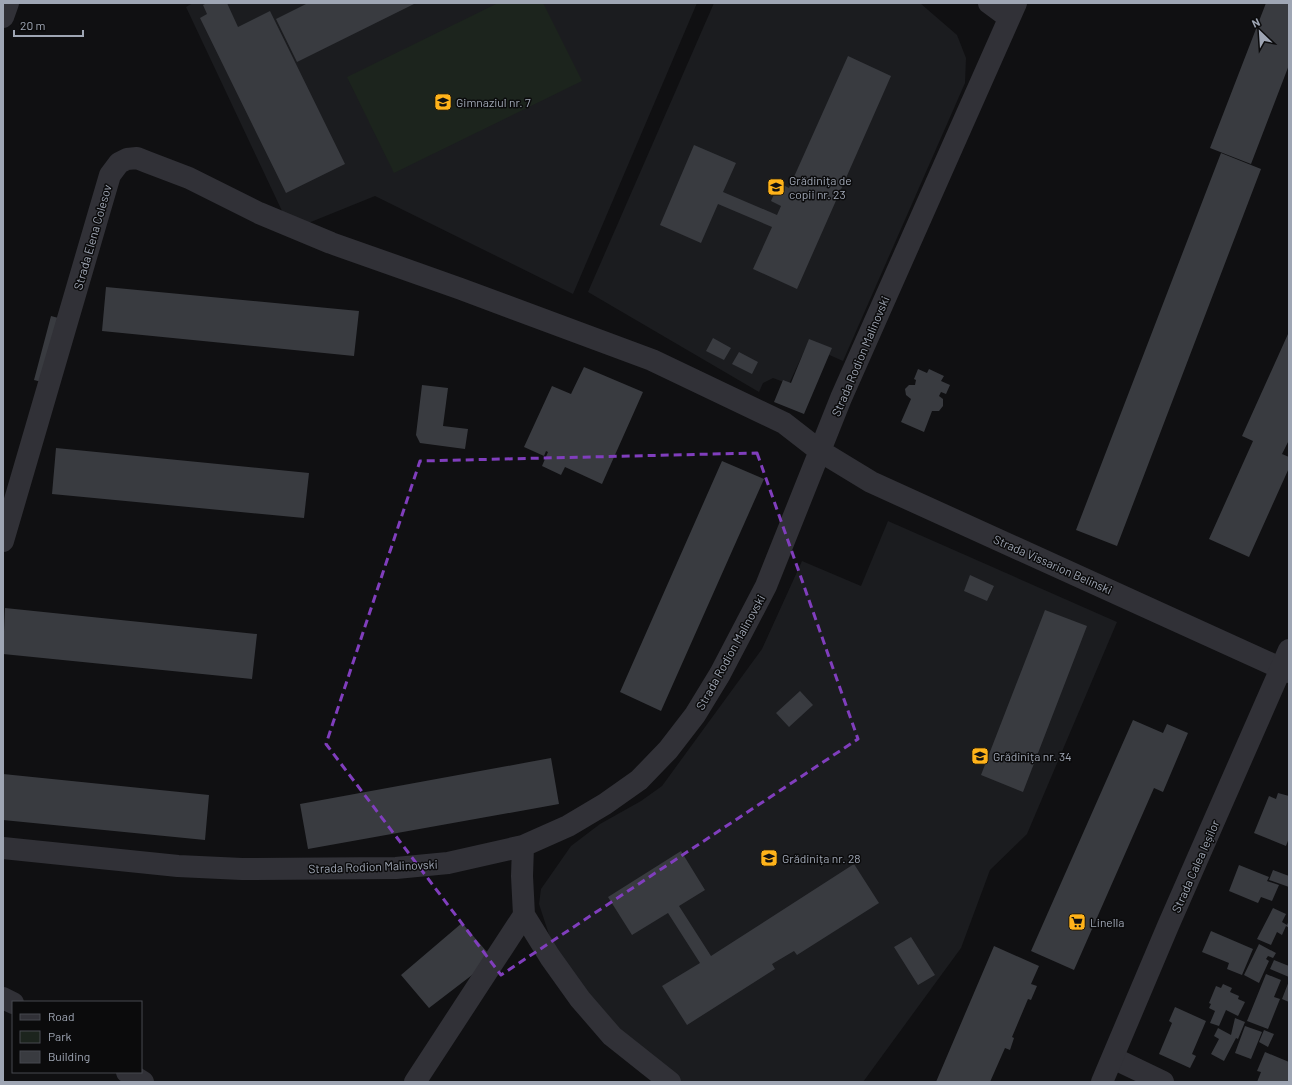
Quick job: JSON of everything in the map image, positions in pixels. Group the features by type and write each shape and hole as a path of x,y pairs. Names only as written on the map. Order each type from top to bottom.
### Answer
{"street":[{"path":"3,17 8,3"},
{"name":"Strada Rodion Malinovski","path":"3,848 178,866 242,869 396,868 448,863 524,846 568,826 605,804 639,780 668,750 695,715 720,674 766,586 841,398 1012,10 989,3"},
{"name":"Strada Elena Colesov","path":"3,541 110,175 119,164 127,159 137,158 154,164 189,178 259,213 331,242 652,360 784,423 820,451"},
{"name":"Strada Vissarion Belinski","path":"820,451 871,482 1286,663"},
{"name":"Strada Calea Ieșilor","path":"1102,1082 1168,926 1286,663"},
{"path":"524,846 522,876 524,915 580,999 608,1031 670,1082"},
{"path":"415,1082 524,915"},
{"path":"3,998 12,1002"},
{"path":"1113,1058 1163,1082"},
{"path":"129,1073 143,1082"}],"highlighted area":[{"path":"757,453 858,739 501,975 326,744 420,461"}],"shaded area":[{"name":"Gimnaziul nr. 7","path":"193,3 697,3 573,294 375,196 291,230 186,7"},
{"name":"Grădinița de copii nr. 23","path":"714,3 920,3 957,35 966,58 965,83 843,361 807,345 789,384 773,378 763,383 759,392 588,292"},
{"name":"Grădinița nr. 28","path":"888,521 1117,622 1027,834 990,870 961,948 863,1082 680,1082 643,1055 558,962 539,904 541,889 571,846 600,824 641,801 662,786 762,649 802,561 861,586"}],"green space":[{"path":"498,3 543,3 582,81 394,173 347,77"}],"building":[{"path":"207,3 227,3 238,27 270,11 345,164 286,193 200,18 207,14 203,5"},
{"path":"308,3 416,3 297,62 276,19"},
{"path":"1266,3 1289,3 1289,65 1251,164 1210,148"},
{"path":"848,56 891,76 797,289 753,269 772,227 718,204 701,243 660,225 694,145 736,163 723,192 777,215 781,206 771,201 779,183 789,188"},
{"path":"1221,153 1261,169 1117,546 1076,530"},
{"path":"106,287 359,311 354,356 102,331"},
{"path":"51,316 66,320 49,384 34,380"},
{"path":"1288,334 1289,440 1282,454 1289,457 1289,468 1249,557 1209,539 1253,441 1242,436"},
{"path":"713,338 731,348 724,360 706,351"},
{"path":"809,339 832,348 804,414 774,402 783,380 791,383"},
{"path":"739,352 758,362 752,374 732,364"},
{"path":"584,367 643,392 602,484 565,467 561,475 542,466 548,452 546,451 544,456 524,447 552,386 571,394"},
{"path":"918,369 927,373 929,369 944,376 941,381 950,385 946,394 941,392 939,396 943,399 943,406 939,411 932,411 924,432 901,422 911,399 906,395 905,389 909,385 915,385 916,380 914,379"},
{"path":"422,385 448,388 443,426 468,429 465,449 420,443 416,435"},
{"path":"56,448 309,473 304,518 52,494"},
{"path":"722,461 764,479 661,711 620,692"},
{"path":"970,575 994,586 987,601 964,591"},
{"path":"5,608 257,634 252,679 3,654"},
{"path":"1045,610 1087,626 1023,792 981,775"},
{"path":"800,691 813,705 789,727 776,713"},
{"path":"1133,720 1163,733 1167,724 1188,733 1163,792 1154,788 1074,970 1031,951"},
{"path":"551,758 559,804 308,849 300,804"},
{"path":"3,774 209,795 205,840 3,820"},
{"path":"1278,793 1289,796 1289,838 1286,846 1254,833 1269,796 1276,799"},
{"path":"681,851 705,890 679,906 711,956 854,864 879,903 797,955 794,951 772,964 775,969 687,1025 662,986 700,963 668,913 632,935 608,897"},
{"path":"1239,865 1269,877 1267,881 1279,885 1272,901 1261,897 1258,903 1229,891"},
{"path":"1273,870 1289,876 1289,887 1269,880"},
{"path":"1273,908 1286,914 1282,922 1287,925 1289,920 1289,928 1286,926 1282,935 1277,932 1271,945 1257,939"},
{"path":"462,923 493,959 429,1008 401,975"},
{"path":"1211,931 1253,949 1242,975 1227,969 1229,963 1202,952"},
{"path":"911,937 935,975 918,985 894,947"},
{"path":"1259,944 1276,953 1273,958 1268,956 1266,959 1269,961 1259,983 1244,975"},
{"path":"994,946 1039,966 1031,984 1037,986 1031,1000 1028,999 1012,1037 1014,1038 1010,1050 1005,1048 990,1082 936,1082"},
{"path":"1274,960 1289,966 1289,977 1270,969"},
{"path":"1266,974 1281,980 1274,997 1280,999 1268,1029 1247,1021"},
{"path":"1289,981 1289,1002 1282,999"},
{"path":"1223,984 1232,988 1230,992 1239,996 1238,999 1245,1002 1238,1016 1226,1010 1219,1026 1210,1023 1215,1011 1209,1008 1211,1004 1209,1003 1216,986 1221,988"},
{"path":"1175,1007 1206,1021 1192,1054 1196,1056 1190,1068 1159,1054 1172,1023 1169,1021"},
{"path":"1235,1018 1245,1022 1238,1039 1236,1038 1224,1061 1211,1054 1219,1039 1214,1036 1218,1028 1231,1035"},
{"path":"1245,1026 1262,1032 1251,1059 1235,1053"},
{"path":"1264,1030 1274,1034 1268,1047 1259,1042"},
{"path":"1265,1052 1289,1062 1289,1082 1257,1082 1261,1072 1257,1071"}],"place":[{"name":"Gimnaziul nr. 7","path":"443,102"},
{"name":"Grădinița de copii nr. 23","path":"776,187"},
{"name":"Grădinița nr. 34","path":"980,756"},
{"name":"Grădinița nr. 28","path":"769,858"},
{"name":"Linella","path":"1077,922"}]}
